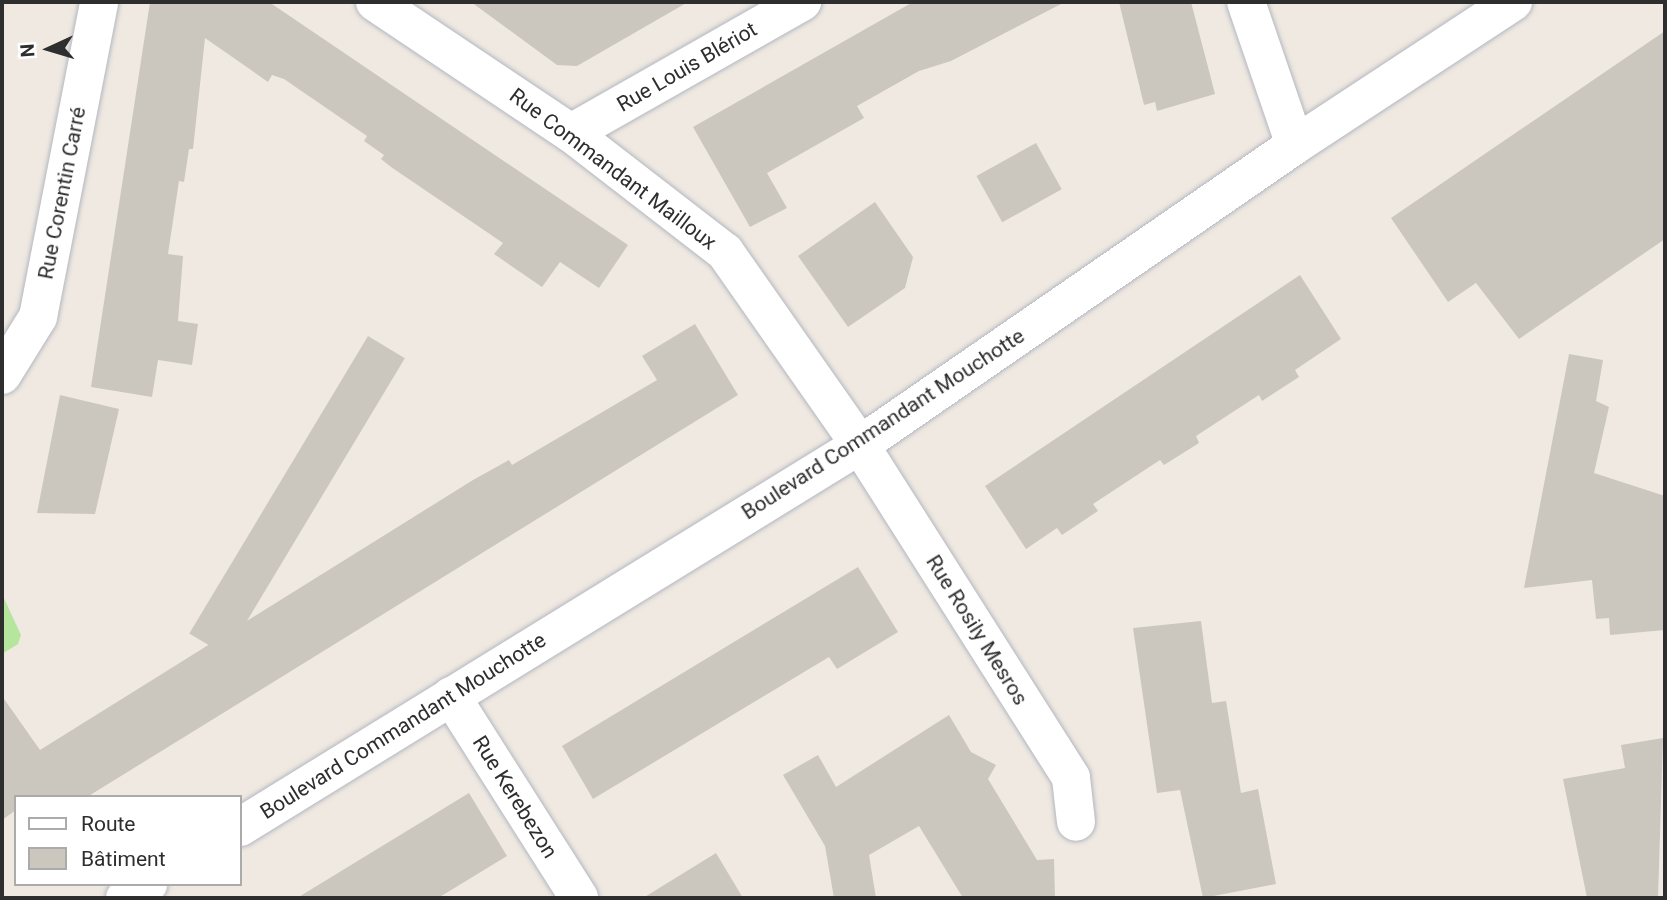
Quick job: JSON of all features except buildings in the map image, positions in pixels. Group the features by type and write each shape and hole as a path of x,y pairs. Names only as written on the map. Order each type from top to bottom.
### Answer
{"street":[{"name":"Rue Corentin Carré","path":"2,374 38,317 99,2"},
{"name":"Rue Commandant Mailloux","path":"375,2 571,133 725,252 860,445"},
{"name":"Rue Louis Blériot","path":"571,133 802,2"},
{"path":"1246,2 1295,145"},
{"name":"Boulevard Commandant Mouchotte","path":"242,826 860,445 1295,145 1513,2"},
{"name":"Rue Rosily Mesros","path":"860,445 1071,778 1076,822"},
{"name":"Rue Kerebezon","path":"451,696 579,898"},
{"path":"125,898 145,886"}],"green space":[{"path":"2,594 21,635 18,644 2,654"}]}
